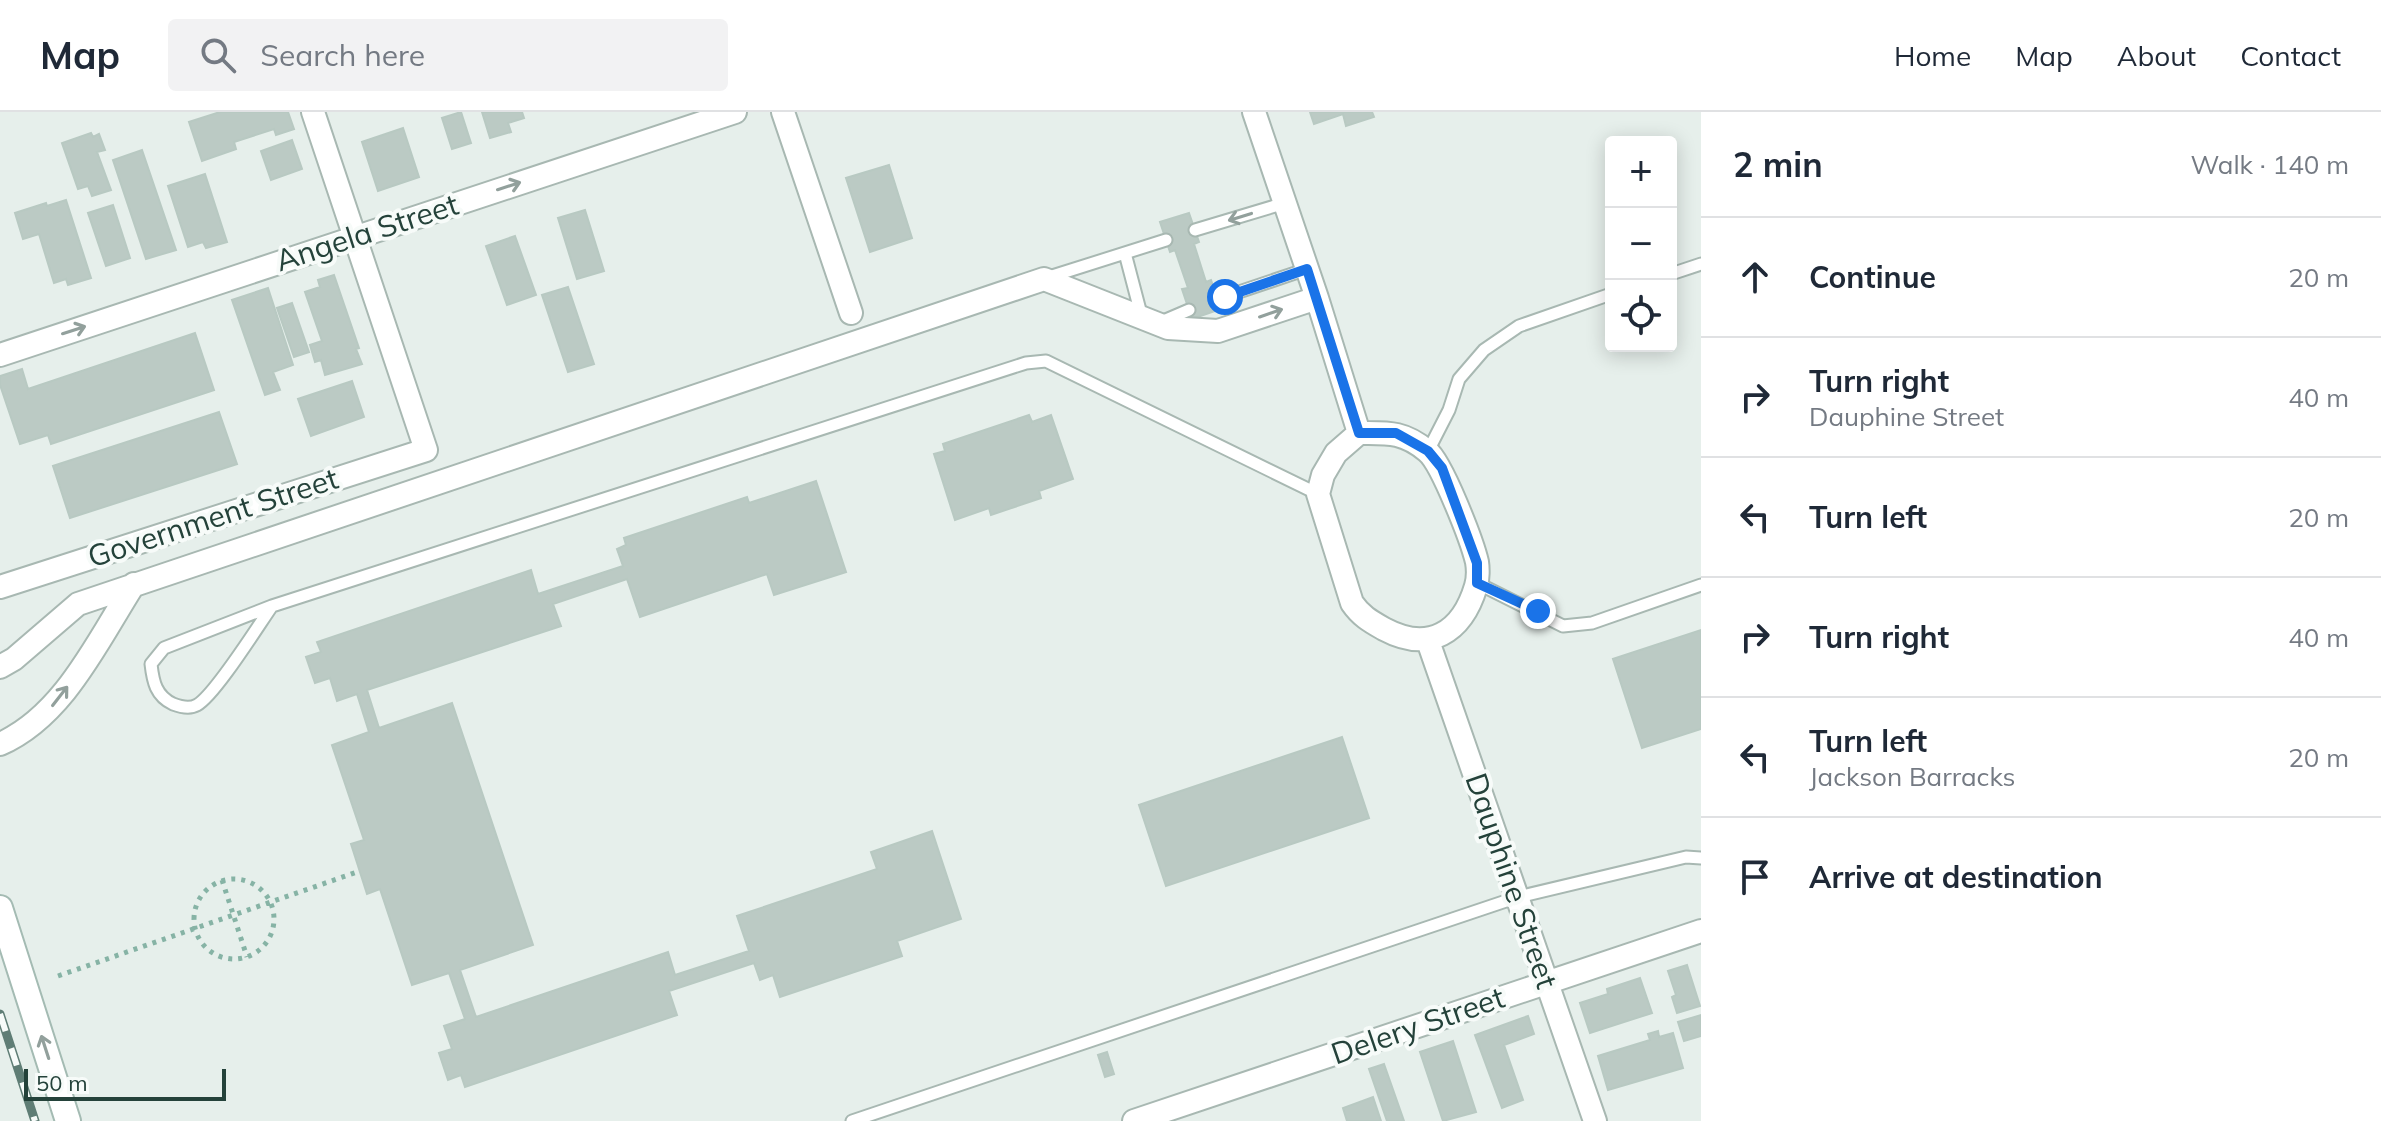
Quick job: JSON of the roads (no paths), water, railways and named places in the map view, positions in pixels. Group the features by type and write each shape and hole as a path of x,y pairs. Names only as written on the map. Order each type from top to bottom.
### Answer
{"main road":[{"path":"0,908 68,1121"}],"street":[{"path":"313,112 355,236"},
{"name":"Angela Street","path":"0,355 735,112"},
{"path":"783,112 851,313"},
{"path":"1254,112 1359,433"},
{"name":"Government Street","path":"0,587 426,450 355,236"},
{"path":"0,667 14,659 78,604 1044,279 1168,328 1218,331 1317,298"},
{"path":"1359,433 1396,433 1428,451 1442,468 1477,563 1477,583 1465,613 1444,633 1428,641 1410,640 1394,634 1363,617 1352,603 1318,494 1323,475 1336,453 1359,433"},
{"path":"0,744 28,727 53,705 134,584"},
{"name":"Dauphine Street","path":"1428,641 1595,1121"},
{"name":"Delery Street","path":"1134,1121 1701,931"}],"lane":[{"path":"1195,230 1285,203"},
{"path":"1044,279 1166,240"},
{"path":"1125,253 1150,321 1189,310"},
{"path":"1677,272 1701,264"},
{"path":"1218,299 1307,269"},
{"path":"1428,451 1449,410 1459,379 1484,350 1519,326 1605,296"},
{"path":"272,606 212,692 196,706 181,708 164,700 153,685 151,664 164,648 272,606 1026,363 1046,361 1318,494"},
{"path":"1477,583 1563,626 1592,623 1701,585"},
{"path":"852,1121 1518,897 1686,857 1701,858"}],"railway":[{"path":"0,1014 35,1121"}]}
